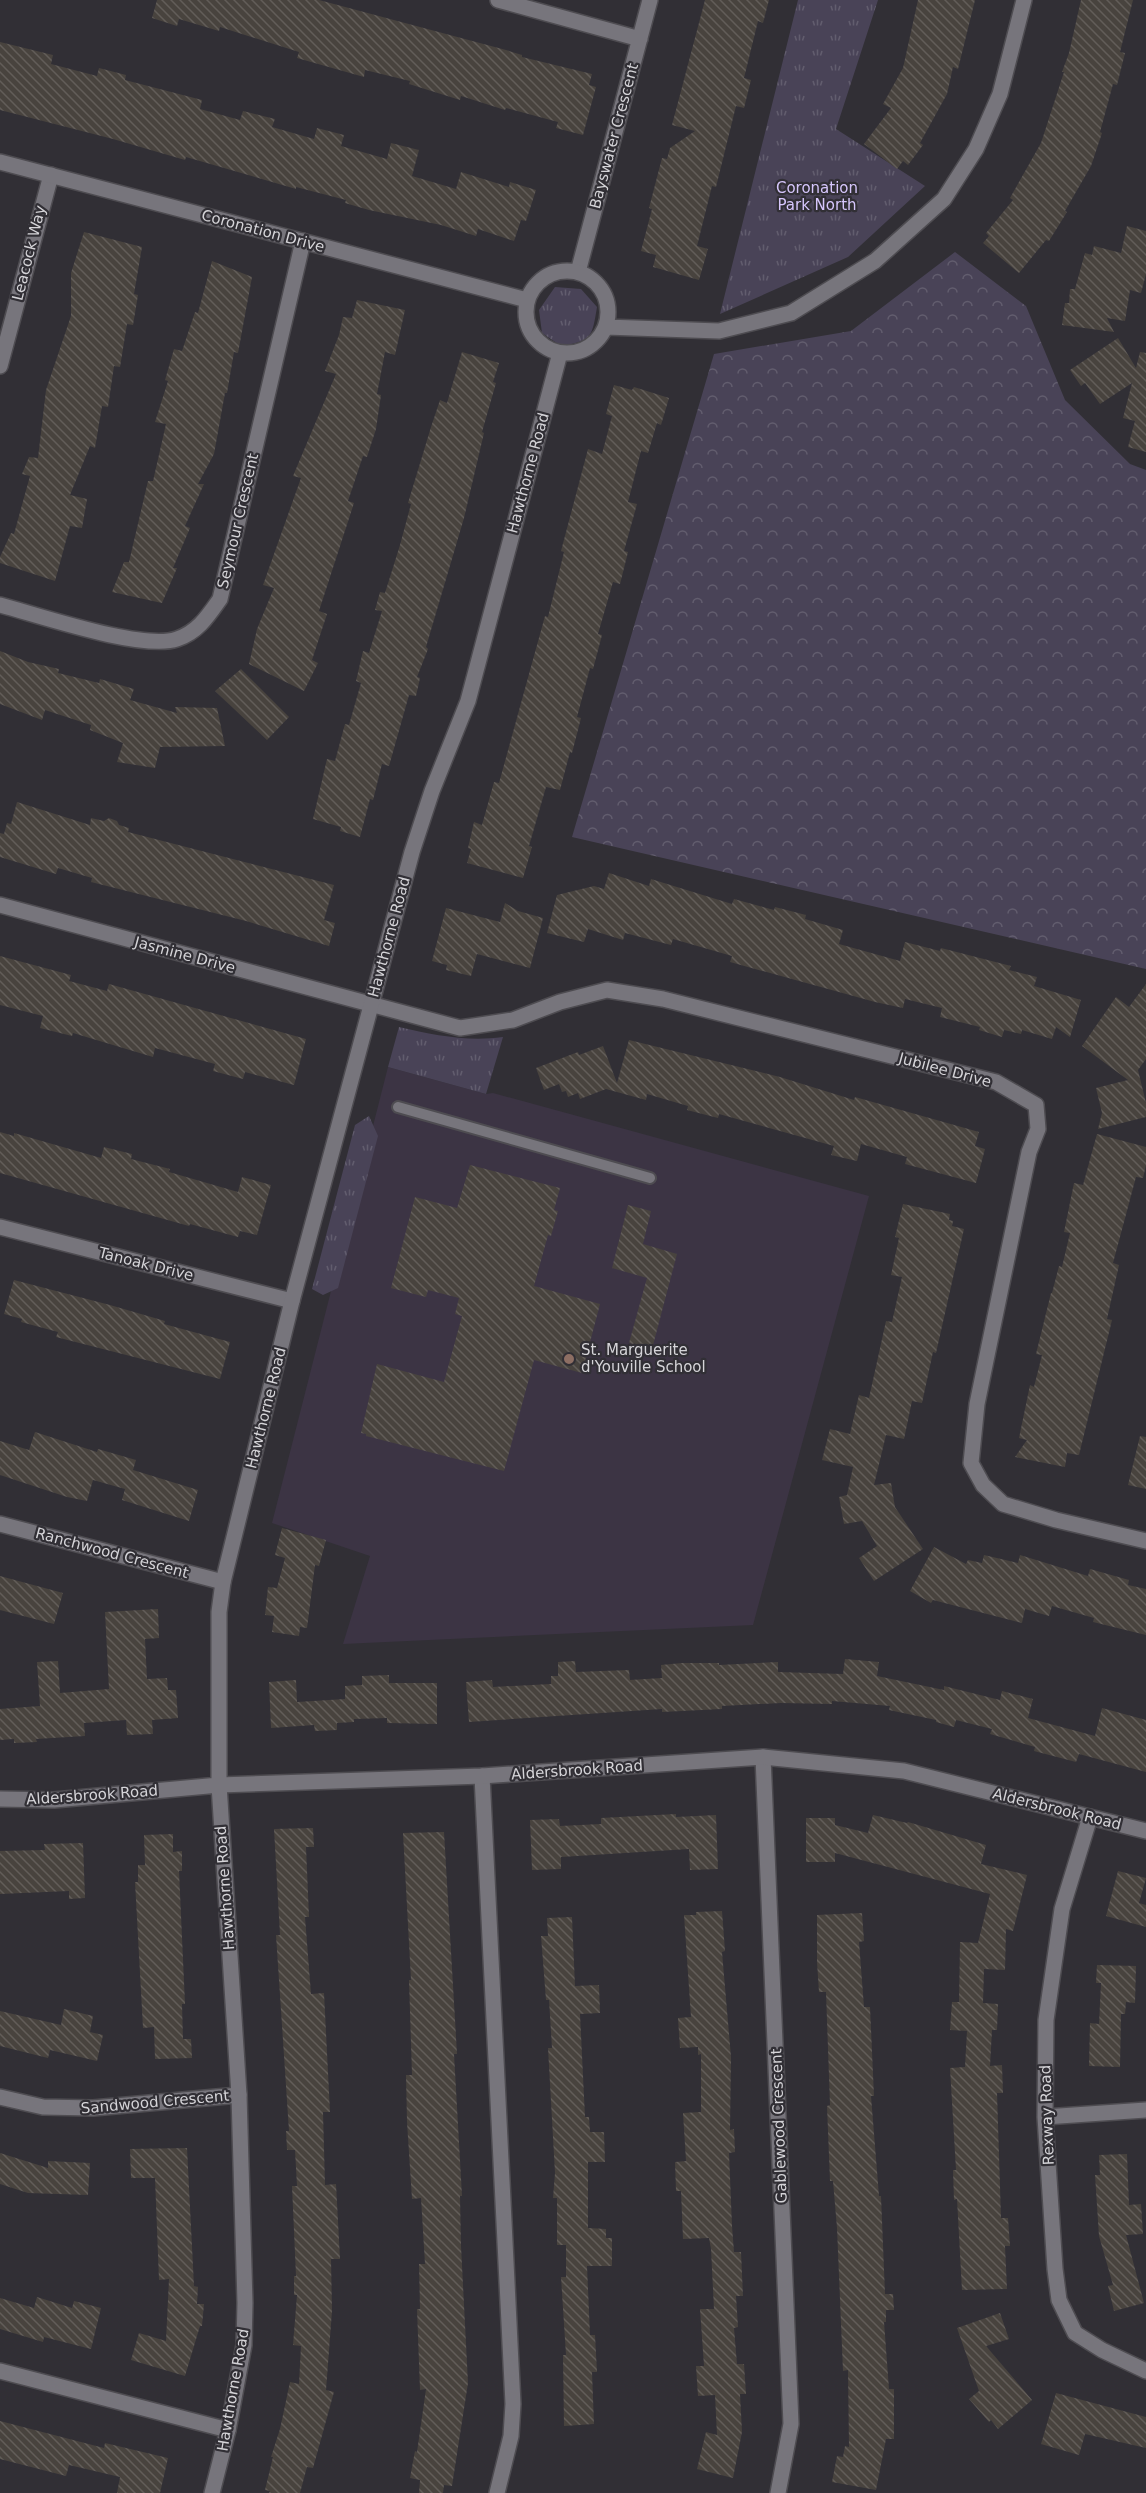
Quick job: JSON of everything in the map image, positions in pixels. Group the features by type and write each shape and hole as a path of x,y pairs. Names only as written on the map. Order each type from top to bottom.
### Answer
{"street":[{"path":"498,0 640,39"},
{"name":"Bayswater Crescent","path":"578,272 650,0"},
{"path":"606,327 719,331 791,313 875,261 944,199 976,149 1000,94 1024,0"},
{"name":"Coronation Drive","path":"0,162 527,300"},
{"name":"Leacock Way","path":"0,366 51,175"},
{"name":"Seymour Crescent","path":"0,605 138,642 176,640 201,626 220,599 303,241"},
{"path":"566,270 591,278 601,288 607,300 609,314 606,327 598,339 587,348 574,353 560,353 544,347 531,334 525,318 527,300 532,288 553,273 566,270"},
{"name":"Hawthorne Road","path":"212,2493 228,2430 244,2345 245,2303 239,2095 219,1785 219,1612 223,1582 292,1301 370,1005 412,852 432,791 468,701 560,353"},
{"name":"Jasmine Drive","path":"0,905 370,1005"},
{"name":"Jubilee Drive","path":"370,1005 460,1028 513,1020 560,1002 607,990 629,993 663,999 996,1082 1036,1105 1038,1129 1029,1152 977,1404 971,1463 983,1485 1003,1504 1056,1520 1146,1541"},
{"name":"Tanoak Drive","path":"0,1227 292,1301"},
{"name":"Ranchwood Crescent","path":"0,1524 223,1582"},
{"name":"Aldersbrook Road","path":"0,1799 54,1800 219,1785 482,1776 763,1757 904,1771 1146,1831"},
{"name":"Gablewood Crescent","path":"763,1757 791,2424 778,2493"},
{"path":"482,1776 513,2404 511,2436 497,2493"},
{"name":"Rexway Road","path":"1090,1817 1062,1909 1046,2020 1045,2117 1059,2300 1075,2333 1102,2350 1146,2371"},
{"name":"Sandwood Crescent","path":"0,2097 43,2107 93,2108 239,2095"},
{"path":"1045,2117 1146,2110"},
{"path":"0,2371 228,2430"}],"lane":[{"path":"398,1107 650,1178"}],"shaded area":[{"name":"St. Marguerite d'Youville School","path":"388,1067 486,1094 493,1093 869,1196 753,1625 343,1644 370,1556 272,1523"}],"green space":[{"name":"Coronation Park North","path":"798,0 878,0 836,129 925,186 848,257 720,314"},
{"path":"955,252 1026,306 1065,400 1130,464 1146,470 1146,969 572,837 714,354 851,331"},
{"path":"555,287 581,289 597,307 592,331 585,339 561,346 542,333 539,310"},
{"path":"399,1027 464,1038 503,1037 486,1094 388,1067"},
{"path":"369,1116 378,1136 338,1288 323,1295 312,1289 355,1125"}],"building":[{"path":"157,0 319,0 506,50 522,55 522,57 592,74 589,85 596,87 583,135 556,128 558,122 506,108 505,110 461,96 460,100 409,84 410,81 365,70 364,77 297,58 299,52 220,27 219,31 179,19 177,26 152,18"},
{"path":"705,0 769,0 763,23 758,21 744,78 751,80 744,108 736,106 716,187 712,186 697,246 708,249 699,280 653,267 656,255 641,251 662,158 667,159 670,148 695,131 672,125"},
{"path":"918,0 975,0 958,69 953,67 947,94 920,143 923,145 908,165 903,161 897,169 864,144 891,108 883,104 903,68"},
{"path":"1081,0 1133,0 1120,52 1125,53 1117,85 1113,84 1100,132 1102,133 1091,166 1049,241 1046,240 1019,273 983,243 989,236 986,233 1013,200 1010,198 1041,143 1064,72 1062,72 1069,53"},
{"path":"0,42 53,55 51,64 97,76 99,68 126,75 125,80 202,100 200,109 240,120 243,111 275,119 272,127 314,139 317,128 344,135 341,146 387,159 391,143 419,150 412,176 456,189 461,172 509,187 510,182 536,190 526,221 521,220 514,241 478,229 476,236 441,225 369,210 345,203 346,200 296,187 296,189 186,157 185,160 0,110"},
{"path":"1127,226 1146,231 1146,274 1141,293 1130,290 1125,321 1107,318 1114,332 1062,325 1065,303 1069,303 1070,289 1075,289 1085,253 1092,255 1094,246 1121,253"},
{"path":"84,232 142,247 134,294 138,295 133,325 127,324 120,367 114,366 108,407 102,406 95,448 90,446 70,495 87,499 82,528 70,526 55,581 0,563 0,557 11,533 14,534 30,476 22,474 29,457 38,458 46,390 71,316 71,273"},
{"path":"212,261 252,277 238,353 234,352 214,454 198,484 204,484 185,526 190,528 173,568 177,568 162,603 112,592 124,562 129,562 148,481 153,481 166,424 155,422 168,381 165,380 174,349 182,351 195,312 198,313"},
{"path":"357,300 405,310 395,355 385,352 377,394 381,395 376,429 367,457 363,456 348,501 354,503 319,611 327,614 312,660 318,663 304,691 249,664 257,629 274,588 263,585 301,478 293,476 336,374 325,371 339,335 343,317 352,318"},
{"path":"1118,338 1136,368 1140,352 1146,353 1146,452 1128,447 1135,421 1123,418 1132,383 1100,404 1085,383 1081,386 1070,370"},
{"path":"462,352 499,363 493,382 496,383 482,432 484,433 464,518 426,647 428,649 417,677 420,678 416,696 409,695 389,766 382,764 360,837 340,831 341,827 313,819 327,759 335,761 345,724 349,725 361,683 356,681 363,651 369,653 382,611 375,610 380,592 385,593 400,545 411,504 408,503 431,427 440,400 447,403"},
{"path":"614,385 632,390 634,387 669,398 661,425 657,423 648,453 641,451 628,502 637,504 624,551 628,552 620,584 613,582 598,634 602,635 593,669 590,668 577,717 581,718 560,790 546,787 529,846 532,847 523,878 467,863 471,849 468,848 474,822 482,825 494,782 499,783 545,616 548,617 564,552 561,551 588,449 602,454 612,416 606,414"},
{"path":"0,651 28,662 59,669 58,673 99,683 100,679 134,689 130,700 177,713 175,707 217,708 225,746 160,747 155,768 117,762 123,743 90,730 91,725 45,710 42,720 0,704"},
{"path":"241,669 289,717 267,740 215,691"},
{"path":"17,802 90,825 91,818 104,821 109,818 129,828 128,832 334,885 324,920 335,923 329,946 246,921 91,882 92,878 58,868 56,874 0,857 0,833 4,834 7,823 11,824"},
{"path":"609,873 649,886 651,879 732,904 734,899 774,910 775,907 806,915 805,919 843,930 839,944 900,961 905,942 940,951 941,948 1011,966 1009,970 1037,977 1034,986 1081,1000 1070,1037 1056,1027 1052,1039 1022,1030 1021,1034 1004,1030 1002,1037 979,1030 980,1027 940,1017 942,1008 905,999 903,1008 875,1002 730,962 732,956 673,939 671,945 625,933 623,940 588,929 584,942 547,933 557,895 594,886 604,889"},
{"path":"505,903 518,911 543,918 530,968 477,954 471,976 446,970 447,965 432,961 446,908 500,922"},
{"path":"0,956 71,975 69,981 107,991 109,984 306,1039 294,1085 245,1072 243,1079 213,1071 215,1064 155,1048 153,1057 73,1033 72,1036 40,1028 43,1016 0,1005"},
{"path":"1146,984 1146,1059 1138,1070 1146,1103 1146,1117 1098,1129 1102,1113 1096,1088 1128,1080 1082,1046 1116,997 1129,1007"},
{"path":"629,1040 780,1077 854,1100 855,1097 979,1132 975,1146 985,1149 976,1183 905,1164 907,1157 861,1144 857,1161 831,1155 834,1146 719,1114 718,1118 687,1110 688,1106 647,1094 646,1100 606,1089 580,1099 578,1093 568,1097 566,1091 562,1092 559,1084 544,1090 536,1068 578,1052 579,1055 603,1046 617,1083"},
{"path":"0,1132 14,1136 14,1133 101,1158 104,1147 132,1154 131,1159 170,1169 169,1172 238,1192 242,1177 271,1185 257,1235 240,1231 238,1237 190,1224 189,1226 0,1173"},
{"path":"1097,1134 1146,1147 1146,1165 1143,1178 1136,1177 1113,1263 1119,1265 1107,1319 1112,1320 1079,1455 1067,1453 1065,1467 1015,1457 1027,1440 1019,1438 1030,1385 1034,1387 1042,1355 1036,1354 1051,1293 1059,1266 1062,1267 1070,1233 1064,1232 1074,1183 1083,1185"},
{"path":"470,1165 560,1188 554,1210 558,1211 551,1236 548,1235 534,1286 600,1304 582,1373 534,1360 504,1471 361,1433 377,1364 444,1382 462,1316 455,1314 459,1298 428,1290 426,1297 391,1288 415,1197 457,1208"},
{"path":"903,1204 950,1214 949,1220 953,1221 952,1226 964,1229 936,1353 933,1352 922,1403 912,1401 904,1439 886,1435 874,1485 891,1483 895,1507 923,1549 874,1581 859,1558 877,1546 862,1521 844,1524 839,1497 847,1495 853,1467 822,1460 830,1429 850,1434 859,1395 869,1398 886,1321 892,1322 902,1277 891,1275 899,1238 895,1237"},
{"path":"628,1205 651,1211 643,1244 677,1254 652,1349 629,1343 647,1278 612,1268"},
{"path":"14,1280 110,1305 165,1321 164,1324 230,1342 220,1379 56,1337 58,1332 21,1322 22,1319 4,1314"},
{"path":"35,1432 97,1452 98,1449 136,1460 133,1470 198,1490 189,1521 122,1500 125,1489 93,1480 87,1501 67,1497 0,1475 0,1441 29,1450"},
{"path":"1140,1436 1146,1437 1146,1489 1128,1485"},
{"path":"282,1528 326,1540 319,1566 315,1565 307,1628 300,1627 299,1636 272,1632 274,1616 265,1615 268,1587 277,1588 285,1558 275,1555"},
{"path":"934,1547 966,1564 968,1560 982,1563 984,1555 1018,1563 1020,1555 1088,1576 1090,1569 1129,1580 1128,1585 1146,1589 1146,1635 1093,1622 1094,1618 1052,1606 1049,1616 1025,1609 1022,1623 933,1600 931,1603 910,1591"},
{"path":"0,1576 63,1593 54,1624 0,1610"},
{"path":"158,1609 159,1638 145,1639 147,1679 167,1678 168,1690 176,1690 178,1718 152,1720 153,1734 127,1735 126,1720 84,1723 85,1736 36,1739 37,1742 14,1743 14,1739 0,1740 0,1709 40,1706 37,1662 58,1661 60,1693 109,1689 105,1612"},
{"path":"845,1659 879,1662 877,1676 944,1690 944,1686 1000,1700 1002,1691 1033,1699 1028,1718 1095,1736 1102,1708 1146,1720 1146,1772 1079,1754 1076,1762 1034,1751 1035,1747 990,1734 992,1729 956,1720 954,1727 936,1722 936,1720 889,1710 890,1706 832,1701 832,1704 781,1703 722,1706 722,1709 662,1712 662,1709 469,1722 466,1682 492,1680 493,1687 551,1684 551,1676 558,1676 558,1662 575,1661 576,1672 629,1670 630,1680 662,1678 661,1665 682,1663 719,1663 719,1665 778,1662 778,1672 843,1674"},
{"path":"389,1675 389,1683 437,1683 437,1724 387,1723 387,1718 354,1719 354,1722 337,1723 337,1730 315,1731 314,1725 271,1728 269,1682 296,1680 297,1702 345,1699 345,1686 362,1685 362,1676"},
{"path":"676,1814 676,1817 716,1815 718,1869 690,1870 689,1849 561,1857 561,1869 532,1870 530,1820 559,1819 560,1826 601,1824 601,1818"},
{"path":"873,1815 908,1822 986,1845 981,1864 1027,1875 1013,1931 1006,1929 1005,1970 984,1969 983,2003 998,2004 997,2030 992,2030 990,2066 1002,2065 1003,2093 997,2093 1001,2218 1008,2218 1010,2246 1005,2246 1007,2289 962,2290 957,2199 954,2200 953,2170 956,2170 950,2068 965,2067 967,2031 950,2030 952,2002 959,2002 960,1942 978,1943 990,1894 835,1853 835,1862 806,1862 806,1818 835,1818 835,1825 868,1833"},
{"path":"313,1828 314,1847 306,1847 309,1917 305,1917 311,1994 324,1993 330,2112 323,2112 325,2185 336,2184 340,2259 331,2259 332,2311 326,2390 334,2392 313,2468 307,2467 300,2493 269,2493 270,2491 265,2490 273,2457 271,2457 280,2429 290,2382 299,2384 301,2346 293,2345 297,2295 294,2295 294,2276 296,2276 292,2186 297,2186 295,2150 287,2150 286,2131 289,2131 276,1935 280,1935 274,1829"},
{"path":"444,1832 457,2054 454,2054 462,2196 460,2196 461,2246 468,2383 452,2486 444,2485 443,2493 419,2493 420,2480 410,2478 415,2451 417,2452 426,2389 420,2390 417,2309 420,2309 419,2264 425,2264 421,2198 412,2199 407,2122 406,2075 412,2075 409,1980 411,1980 403,1833"},
{"path":"173,1834 173,1852 182,1851 182,1871 179,1871 185,2004 182,2004 183,2039 191,2039 192,2058 155,2059 154,2027 143,2028 135,1882 138,1882 138,1865 145,1865 144,1835"},
{"path":"83,1843 85,1898 69,1899 69,1891 0,1894 0,1851 45,1850 44,1844"},
{"path":"1118,1871 1146,1878 1139,1903 1146,1905 1146,1927 1106,1916"},
{"path":"722,1911 725,1951 722,1952 731,2057 730,2130 734,2129 735,2152 729,2153 732,2226 734,2252 741,2252 743,2296 736,2296 738,2327 734,2328 737,2364 744,2364 746,2394 740,2394 742,2432 733,2478 697,2469 706,2432 717,2435 715,2395 698,2396 696,2366 704,2366 700,2309 714,2309 711,2249 709,2238 683,2239 681,2191 676,2191 675,2162 686,2161 683,2113 701,2112 701,2054 698,2055 698,2047 680,2048 678,2018 691,2017 684,1915"},
{"path":"862,1913 864,1941 859,1942 864,2007 870,2007 874,2096 871,2096 879,2196 881,2196 885,2294 893,2294 894,2310 886,2310 886,2322 884,2322 889,2389 894,2389 894,2439 886,2439 876,2490 832,2482 837,2456 843,2457 845,2446 849,2447 848,2370 843,2371 837,2228 833,2181 830,2181 826,1992 819,1992 817,1962 817,1915"},
{"path":"572,1917 575,1986 599,1985 600,2013 580,2014 585,2117 589,2117 590,2132 604,2132 605,2162 588,2162 588,2228 606,2229 606,2238 612,2238 612,2266 587,2266 590,2335 595,2335 597,2372 592,2372 594,2424 564,2426 563,2355 566,2355 561,2277 566,2277 566,2245 557,2245 557,2198 553,2198 555,2173 548,2048 552,2048 541,1936 548,1936 547,1918"},
{"path":"1097,1965 1136,1966 1135,2003 1126,2002 1125,2014 1121,2014 1120,2067 1089,2066 1090,2023 1099,2024 1101,1983 1096,1983"},
{"path":"64,2009 93,2016 90,2032 103,2035 97,2061 50,2050 48,2058 0,2046 0,2011 61,2025"},
{"path":"187,2148 194,2286 198,2287 197,2304 204,2304 202,2326 200,2326 185,2376 131,2360 139,2333 166,2341 169,2279 159,2280 155,2178 131,2178 130,2149"},
{"path":"0,2153 48,2168 48,2161 90,2163 88,2195 28,2193 0,2184"},
{"path":"1127,2154 1129,2205 1141,2204 1143,2234 1126,2235 1144,2303 1114,2311 1108,2286 1113,2285 1099,2236 1095,2175 1100,2175 1099,2155"},
{"path":"37,2297 72,2308 74,2301 101,2308 91,2349 44,2337 43,2342 0,2329 0,2298 34,2308"},
{"path":"1000,2313 1009,2339 986,2346 1032,2400 998,2429 969,2399 979,2391 957,2328"},
{"path":"1056,2393 1146,2417 1146,2448 1085,2434 1079,2455 1041,2444"},
{"path":"0,2421 104,2448 105,2443 168,2458 160,2493 117,2493 120,2477 69,2465 66,2476 0,2459"}],"place":[{"name":"St. Marguerite d'Youville School","path":"569,1359"}]}
